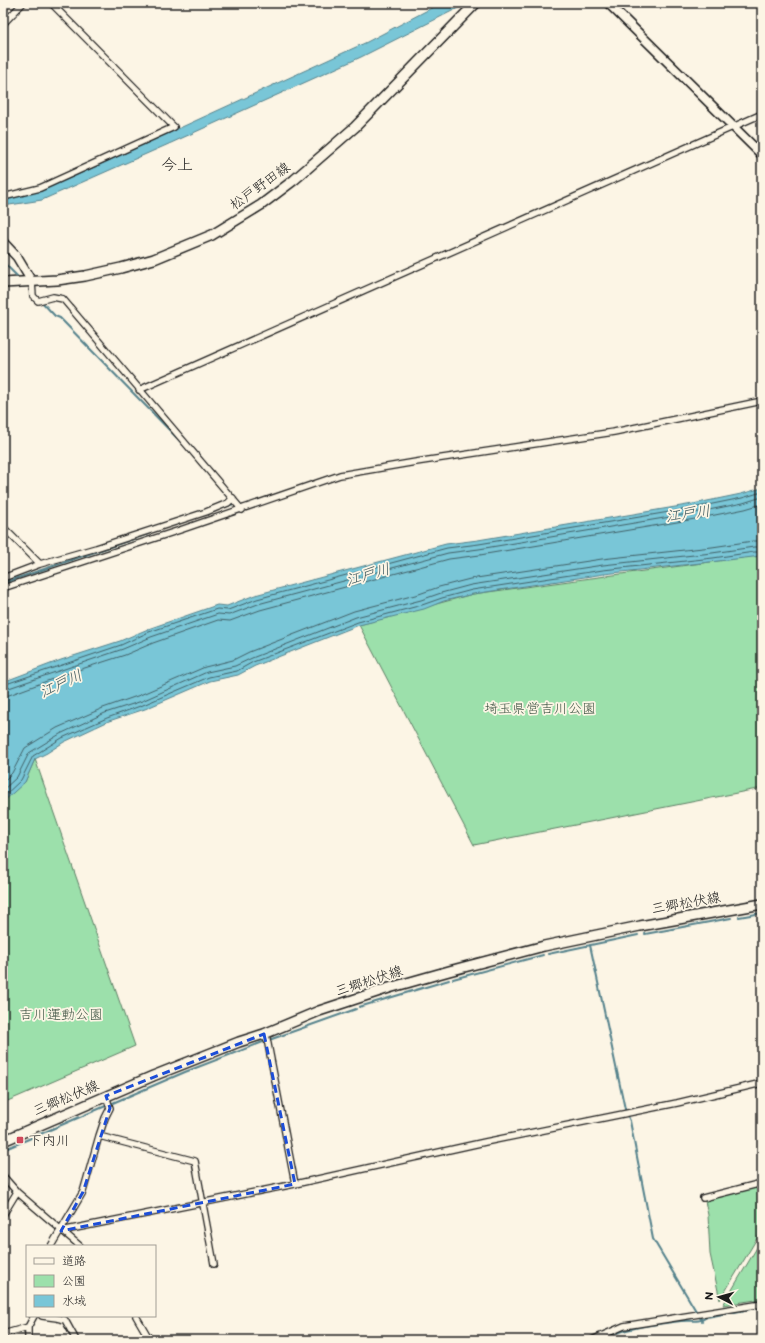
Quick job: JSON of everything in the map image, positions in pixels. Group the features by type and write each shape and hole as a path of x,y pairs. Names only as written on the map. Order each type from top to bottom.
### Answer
{"main road":[{"name":"松戸野田線","path":"3,283 32,282 85,276 154,259 212,236 262,205 355,128 476,3"},
{"name":"三郷松伏線","path":"3,1141 107,1098 167,1070 264,1034 319,1011 389,988 508,955 590,936 762,904"}],"street":[{"path":"3,24 23,3"},
{"path":"3,197 40,188 174,127 51,3"},
{"path":"608,3 762,156"},
{"path":"139,390 762,114"},
{"path":"3,242 17,257 32,282 33,296 38,301 53,297 63,299 219,485 233,498 242,510"},
{"path":"3,588 242,510 340,475 614,432 762,401"},
{"path":"3,578 40,564 96,548 206,512 228,503 233,498"},
{"path":"3,527 40,564"},
{"path":"264,1034 267,1039 295,1184"},
{"path":"61,1231 295,1184 677,1103 762,1083"},
{"path":"52,1245 83,1192 99,1136 110,1108 107,1098"},
{"path":"99,1136 195,1161 214,1264"},
{"path":"3,1176 17,1192 79,1245"},
{"path":"702,1198 762,1183"},
{"path":"3,1215 17,1192"},
{"path":"592,1340 624,1326 762,1304"},
{"path":"28,1340 28,1327 33,1317"},
{"path":"50,1317 65,1320 76,1340"},
{"path":"137,1317 150,1340"},
{"path":"3,1334 28,1327"}],"highlighted area":[{"path":"264,1034 295,1184 61,1231 83,1192 110,1108 106,1096"}],"green space":[{"name":"埼玉県営吉川公園","path":"762,555 762,788 474,845 359,625 473,594"},
{"name":"吉川運動公園","path":"35,759 135,1046 3,1103 3,797 25,782"},
{"path":"762,1186 762,1230 720,1300 710,1254 708,1215 705,1201"},
{"path":"762,1239 762,1299 723,1305"}],"water":[{"path":"441,3 465,3 460,7 361,57 42,200 3,206 3,199 41,191 97,166 367,42"},
{"name":"江戸川","path":"762,488 762,556 604,574 473,594 444,601 424,609 359,625 255,666 238,675 210,681 145,709 109,721 64,742 35,759 25,782 3,802 3,682 217,605 227,606 255,595 446,544 693,504"}],"waterway":[{"path":"3,262 20,279"},
{"path":"41,301 55,316 60,318 180,441"},
{"path":"214,511 233,504 233,502"},
{"path":"3,583 148,534"},
{"path":"739,917 762,913"},
{"path":"645,934 731,918"},
{"path":"548,954 638,935"},
{"path":"590,945 625,1109 630,1121 653,1239 702,1321"},
{"path":"453,979 543,955"},
{"path":"359,1007 449,980"},
{"path":"269,1040 356,1009"},
{"path":"3,1150 185,1072 263,1042"},
{"path":"600,1340 619,1332 639,1327 681,1321 698,1321 707,1317 762,1307"}],"place":[{"name":"下内川","path":"20,1140"}],"district":[{"name":"今上","path":"177,165"}]}
